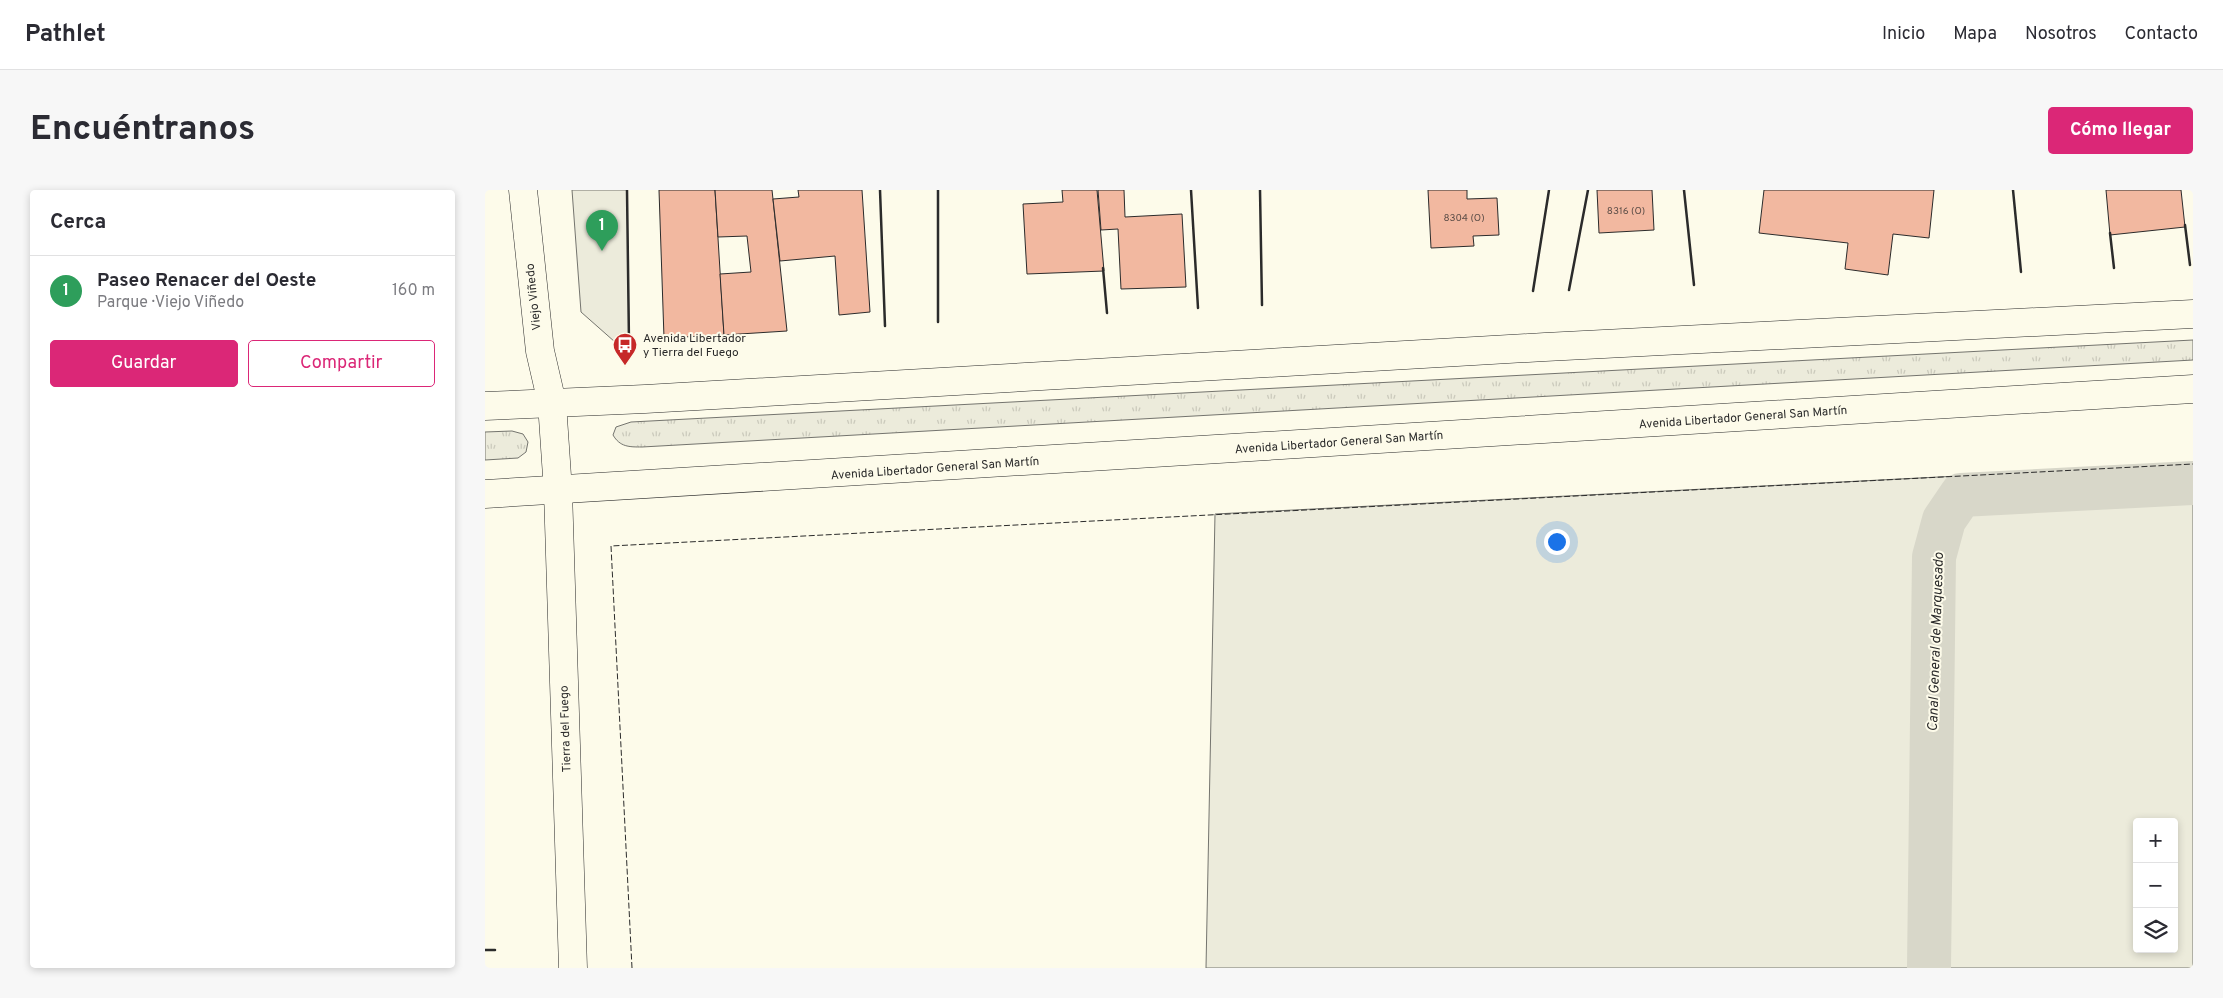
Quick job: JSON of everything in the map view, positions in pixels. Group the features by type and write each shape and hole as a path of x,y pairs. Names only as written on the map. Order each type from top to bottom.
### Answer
{"main road":[{"name":"Viejo Viñedo","path":"523,190 540,351 552,403 558,491"},
{"path":"485,406 2193,314"},
{"name":"Avenida Libertador General San Martín","path":"485,494 2193,389"},
{"name":"Tierra del Fuego","path":"558,491 573,968"}],"green space":[{"path":"572,190 627,190 629,340 615,342 581,312"},
{"path":"2193,340 2193,360 642,447 625,445 619,442 613,435 616,427 631,422"},
{"path":"512,431 523,434 528,442 526,452 518,458 485,460 485,432"},
{"path":"2193,464 2193,968 1206,968 1215,514"}],"building":[{"path":"659,190 715,190 724,335 664,338"},
{"path":"715,190 772,190 787,331 724,335 720,274 751,272 747,236 718,237"},
{"path":"798,190 862,190 870,312 839,315 835,256 780,261 773,199 799,197"},
{"path":"1062,190 1097,190 1104,271 1027,274 1023,204 1063,202"},
{"path":"1098,190 1124,190 1125,217 1182,214 1186,287 1121,289 1118,229 1101,230"},
{"path":"1428,190 1467,190 1467,199 1497,198 1499,235 1473,236 1474,246 1431,248"},
{"path":"1597,190 1652,190 1654,230 1599,233"},
{"path":"1764,190 1934,190 1929,238 1893,234 1888,275 1845,269 1848,243 1759,233"},
{"path":"2106,190 2181,190 2185,227 2110,235"}],"waterway":[{"name":"Canal General de Marquesado","path":"1929,968 1934,557 1944,520 1961,495 2193,483"}],"fence":[{"path":"632,968 611,546 2193,464"}],"wall":[{"path":"627,190 629,343"},
{"path":"880,190 885,326"},
{"path":"938,190 938,322"},
{"path":"1191,190 1198,308"},
{"path":"1260,190 1262,305"},
{"path":"1533,291 1549,190"},
{"path":"1569,290 1588,190"},
{"path":"1684,190 1694,285"},
{"path":"2013,190 2021,272"},
{"path":"2185,225 2190,265"},
{"path":"2110,233 2114,268"},
{"path":"1103,268 1107,313"},
{"path":"485,950 495,950"}],"place":[{"name":"Paseo Renacer del Oeste","path":"602,251"},
{"name":"Avenida Libertador y Tierra del Fuego","path":"625,366"}]}
